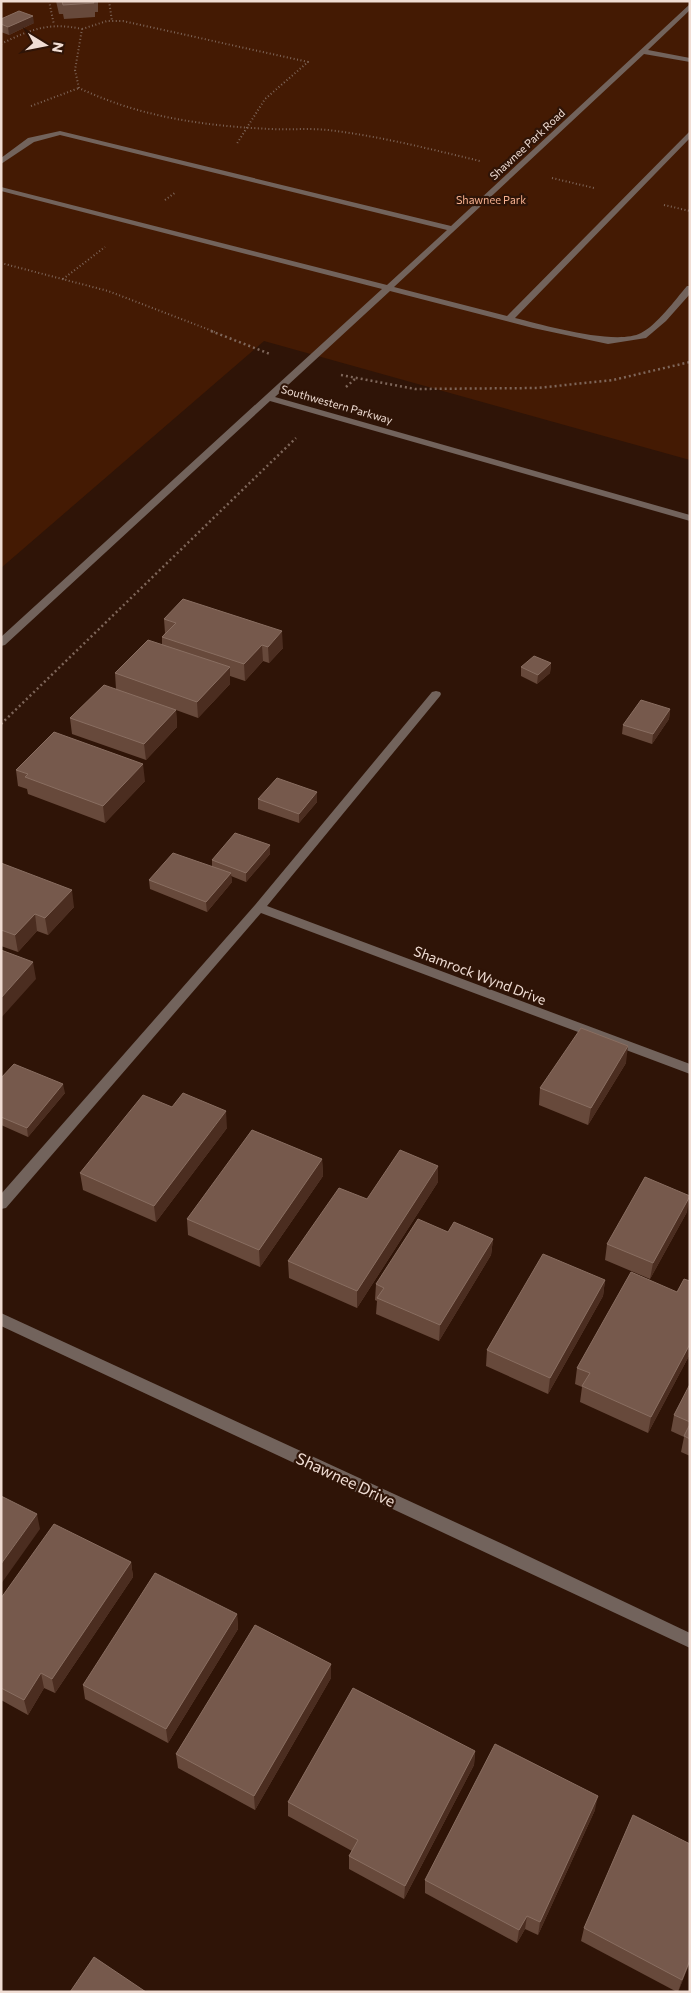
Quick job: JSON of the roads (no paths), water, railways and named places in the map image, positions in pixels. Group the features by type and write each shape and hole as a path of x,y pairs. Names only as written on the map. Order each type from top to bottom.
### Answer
{"street":[{"name":"Shawnee Park Road","path":"268,398 517,170 690,6"},
{"path":"642,51 690,60"},
{"path":"1,162 31,140 60,133 452,229"},
{"path":"509,319 690,133"},
{"path":"1,189 509,319 608,341 643,336 663,319 690,288"},
{"name":"Southwestern Parkway","path":"1,643 268,398 690,518"},
{"path":"1,1204 259,908 436,694"},
{"name":"Shamrock Wynd Drive","path":"259,908 690,1069"},
{"name":"Shawnee Drive","path":"1,1319 690,1641"}],"park label":[{"name":"Shawnee Park","path":"491,199"}]}
